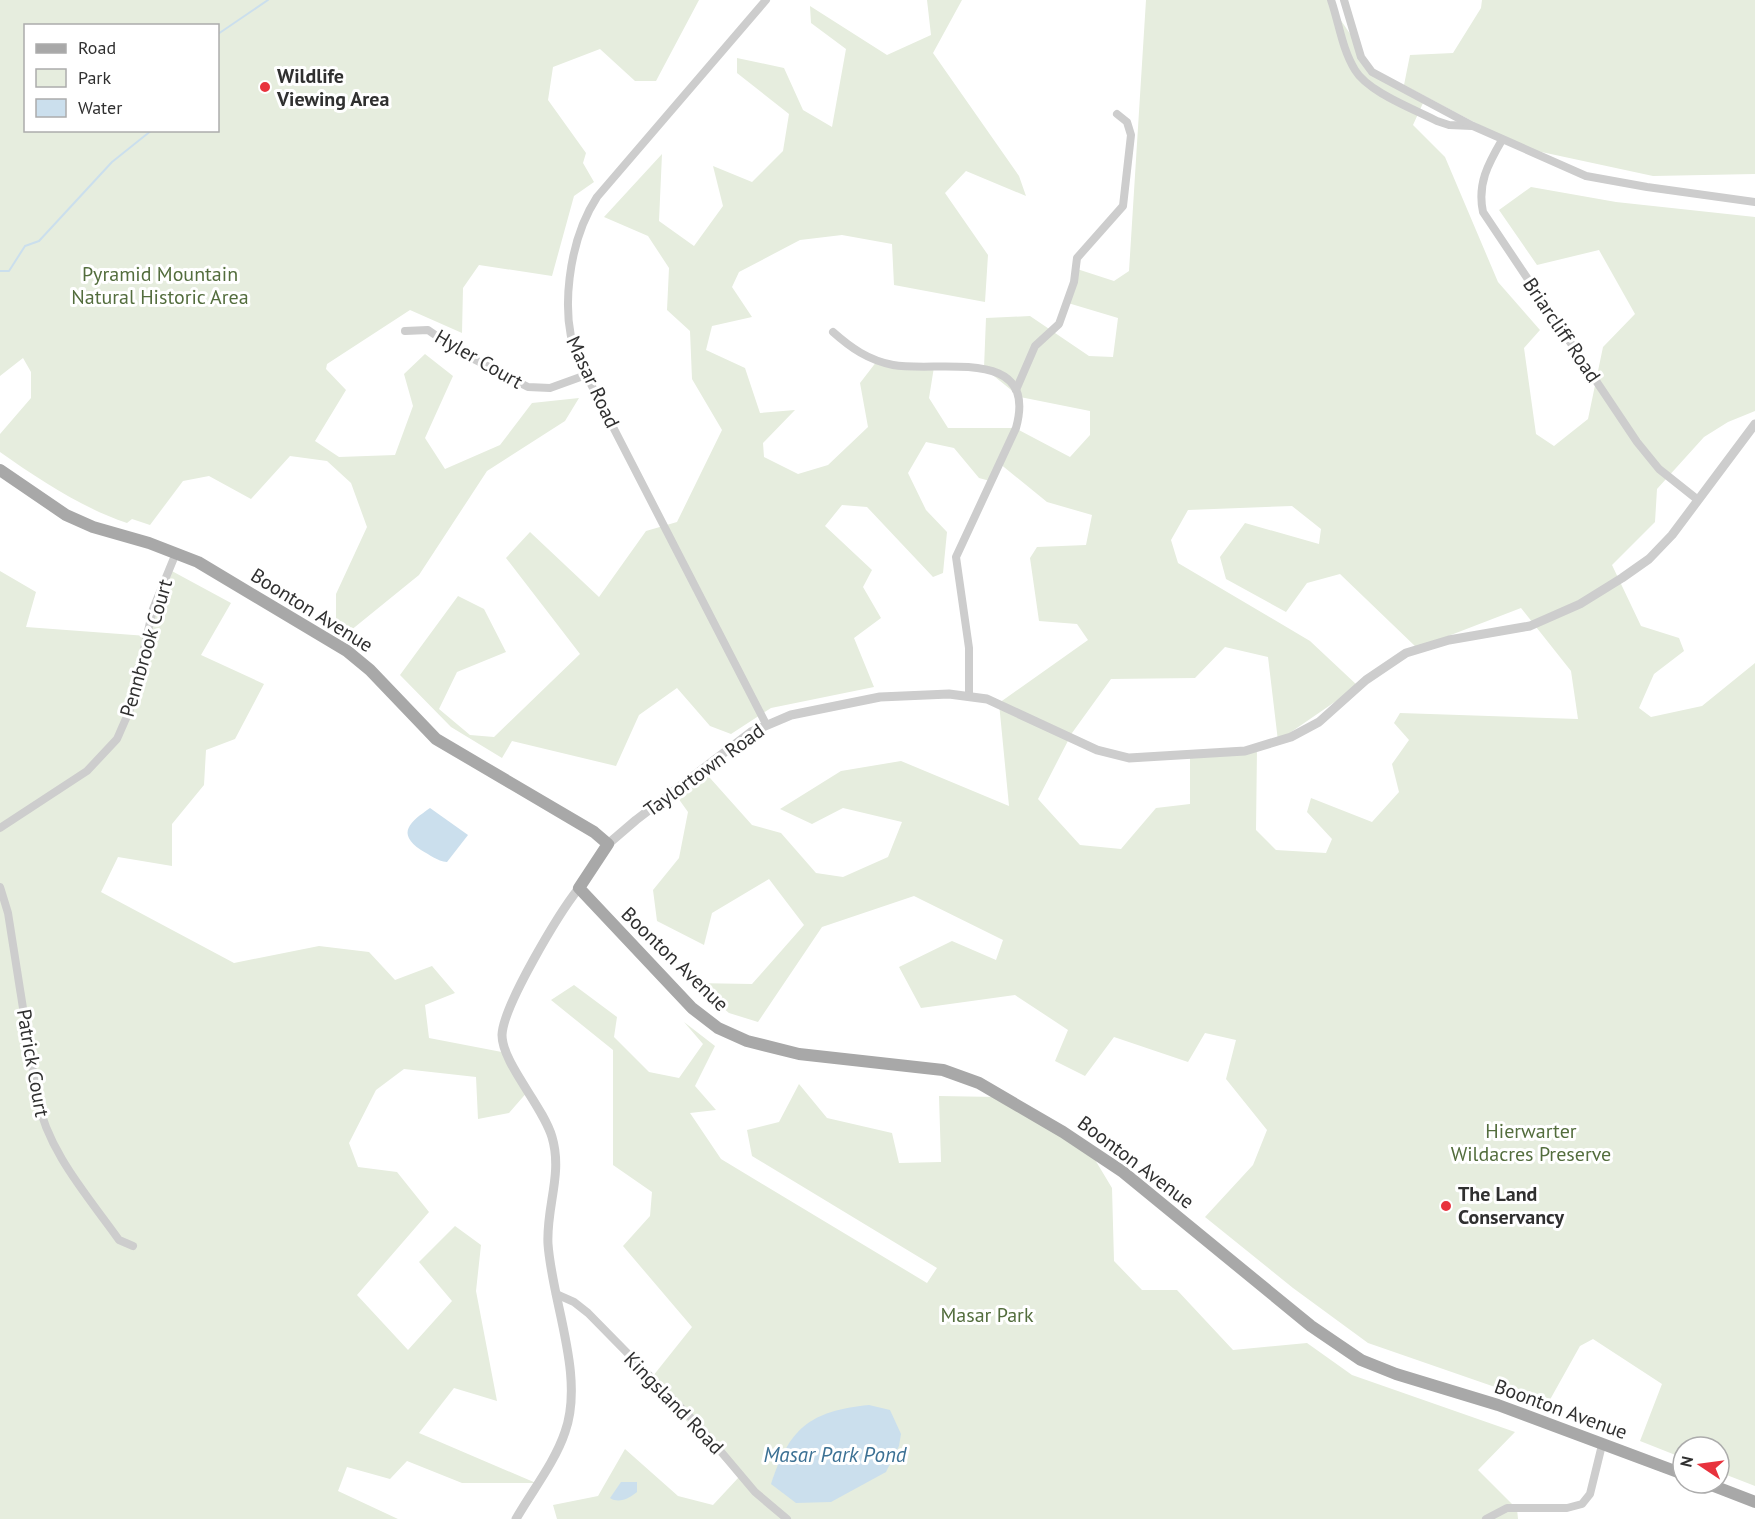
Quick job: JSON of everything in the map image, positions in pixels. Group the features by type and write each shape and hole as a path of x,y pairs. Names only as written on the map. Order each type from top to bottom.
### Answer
{"main road":[{"name":"Boonton Avenue","path":"0,470 66,515 93,527 176,553 216,572 347,651 370,670 436,739 594,832 608,844"},
{"path":"579,888 608,844"},
{"name":"Boonton Avenue","path":"579,888 692,1008 718,1028 747,1041 799,1053 943,1071 979,1083 1063,1132 1123,1172 1311,1326 1347,1352 1396,1374 1498,1406 1671,1470"},
{"path":"1731,1493 1755,1502"}],"street":[{"name":"Masar Road","path":"766,0 597,197 586,214 576,253 567,308 572,345 586,375 766,724"},
{"path":"1331,0 1355,71 1375,88 1437,121 1449,125 1473,126"},
{"path":"1344,0 1361,57 1372,72 1473,126 1565,169 1607,181 1755,202"},
{"path":"1375,88 1380,77"},
{"path":"1016,390 1035,346 1059,324 1074,282 1077,258 1123,206 1131,135 1127,122 1117,114"},
{"name":"Briarcliff Road","path":"1502,140 1481,182 1479,196 1483,212 1636,442 1659,469 1698,501"},
{"name":"Hyler Court","path":"405,331 428,330 460,351 528,387 550,388 586,375"},
{"path":"833,332 857,352 876,361 908,366 986,369 1005,378 1016,390 1021,405 1016,428 956,557 969,648 969,695"},
{"name":"Taylortown Road","path":"608,844 742,738 766,724 800,713 880,697 969,695 1002,704 1089,747 1120,757 1145,759 1251,750 1291,737 1318,722 1374,673 1406,653 1449,640 1530,626 1580,604 1653,555 1698,501 1755,424"},
{"name":"Pennbrook Court","path":"0,828 87,771 117,739 131,707 153,609 176,553"},
{"name":"Patrick Court","path":"0,887 8,913 37,1097 44,1126 58,1153 119,1240 133,1246"},
{"path":"516,1519 560,1443 568,1423 568,1359 548,1242 557,1177 555,1147 540,1109 505,1048 502,1034 506,1018 546,936 579,888"},
{"name":"Kingsland Road","path":"556,1294 574,1302 588,1313 701,1428 755,1492 787,1519"},
{"path":"1486,1519 1507,1509 1567,1508 1582,1504 1590,1494 1602,1445"}],"green space":[{"name":"Pyramid Mountain Natural Historic Area","path":"0,0 699,0 656,81 635,81 600,49 553,67 548,100 586,153 583,163 594,182 574,196 552,276 479,265 463,288 462,333 410,310 327,364 326,369 346,390 315,441 339,457 395,455 413,406 404,374 425,354 453,376 425,438 445,469 500,445 532,403 579,398 565,421 487,471 419,575 350,631 336,622 336,594 367,527 351,483 327,461 290,456 251,499 209,476 183,481 150,525 132,519 127,523 77,501 45,483 0,452 0,434 31,398 31,372 23,358 0,376"},
{"name":"Hierwarter Wildacres Preserve","path":"927,0 962,0 933,53 1019,176 1026,196 966,171 945,193 988,255 985,302 894,285 892,244 842,235 800,240 739,272 732,287 752,317 712,326 706,350 745,368 760,413 795,410 763,443 764,457 798,474 828,465 868,427 860,383 877,361 934,367 929,398 948,428 1015,428 1070,457 1090,435 1090,411 1020,397 984,368 986,318 1030,316 1089,356 1113,357 1118,318 1068,303 1077,269 1114,281 1129,271 1146,0 1327,0 1357,44 1368,73 1423,103 1413,125 1445,157 1498,282 1540,330 1524,348 1536,434 1554,446 1588,419 1603,347 1635,314 1599,250 1537,265 1499,210 1531,187 1616,202 1755,217 1755,411 1728,422 1704,437 1657,489 1655,522 1612,565 1641,626 1679,638 1684,651 1654,674 1639,708 1651,717 1702,706 1755,663 1755,1486 1731,1477 1731,1435 1671,1435 1671,1453 1640,1441 1662,1384 1593,1339 1580,1346 1547,1405 1368,1343 1293,1288 1205,1217 1253,1165 1267,1130 1226,1079 1236,1040 1205,1033 1188,1062 1114,1037 1085,1076 1055,1061 1068,1030 1015,995 921,1008 899,967 952,941 996,960 1003,940 914,896 822,927 758,1022 729,1013 693,983 752,984 804,925 769,879 712,913 704,945 657,921 653,890 679,858 688,812 673,791 702,769 752,825 781,833 816,873 843,877 888,857 902,822 843,808 812,824 780,809 841,771 901,761 1009,806 999,703 1088,640 1077,624 1039,621 1030,558 1037,547 1086,545 1092,515 1047,502 999,463 990,481 979,478 954,448 926,442 908,473 926,510 947,532 943,573 933,577 867,507 842,505 825,526 872,570 863,587 881,618 854,638 874,687 771,708 731,734 710,726 677,688 639,715 616,766 512,741 502,758 451,727 400,675 458,596 484,609 506,652 457,672 439,709 470,735 494,737 580,654 506,558 530,532 599,597 646,531 677,522 722,430 692,379 690,331 667,310 669,268 648,236 604,217 662,154 659,221 694,246 723,206 713,166 752,182 783,151 789,114 737,73 737,58 784,68 803,110 832,127 846,49 811,23 810,6 887,55 931,35","holes":["1292,506 1321,529 1319,544 1245,523 1220,557 1226,579 1286,612 1307,583 1340,574 1417,648 1521,608 1571,671 1578,719 1400,713 1394,723 1409,740 1392,764 1399,792 1372,822 1311,798 1307,812 1332,839 1326,853 1276,850 1256,830 1257,748 1190,754 1190,804 1156,808 1121,849 1080,845 1038,799 1072,733 1111,679 1195,678 1225,647 1268,657 1278,741 1358,686 1310,641 1178,563 1171,540 1188,510"]},
{"path":"1482,0 1755,0 1755,174 1653,176 1523,148 1404,85 1410,55 1453,53 1481,8"},
{"path":"170,570 231,603 201,655 264,684 235,739 206,750 204,785 172,824 172,866 118,857 101,892 234,963 319,946 369,952 395,980 432,966 455,993 425,1005 429,1038 507,1053 529,1090 509,1113 478,1119 476,1077 404,1069 376,1090 349,1143 358,1167 397,1172 429,1212 357,1295 408,1350 452,1301 419,1262 455,1226 481,1245 476,1291 497,1401 454,1388 419,1433 536,1483 462,1483 407,1461 390,1479 347,1467 338,1491 398,1519 0,1519 0,571 36,592 26,627 147,636"},
{"name":"Masar Park","path":"574,985 617,1017 614,1037 649,1072 679,1078 703,1044 684,1022 715,1046 695,1086 716,1110 690,1113 721,1159 927,1283 937,1268 752,1156 747,1130 779,1122 799,1084 827,1118 892,1133 899,1163 941,1162 939,1096 998,1097 1094,1158 1112,1188 1114,1261 1142,1290 1177,1290 1233,1350 1307,1343 1352,1375 1515,1432 1478,1470 1517,1509 1518,1519 557,1519 553,1505 598,1496 625,1449 678,1496 713,1505 739,1477 649,1381 692,1327 623,1246 650,1216 652,1192 613,1165 613,1050 551,1000"}],"water":[{"path":"430,808 468,835 447,862 421,850 409,838 409,828 412,823"},
{"name":"Masar Park Pond","path":"869,1405 890,1410 901,1434 899,1446 886,1472 831,1502 796,1503 771,1484 786,1449 794,1436 805,1426 831,1412"},
{"path":"621,1482 637,1482 637,1492 628,1498 613,1500 610,1498"}],"waterway":[{"path":"219,33 268,0"},
{"path":"0,271 9,271 25,246 39,241 112,162 150,132"}],"place":[{"name":"Wildlife Viewing Area","path":"265,87"},
{"name":"The Land Conservancy","path":"1446,1206"}]}
